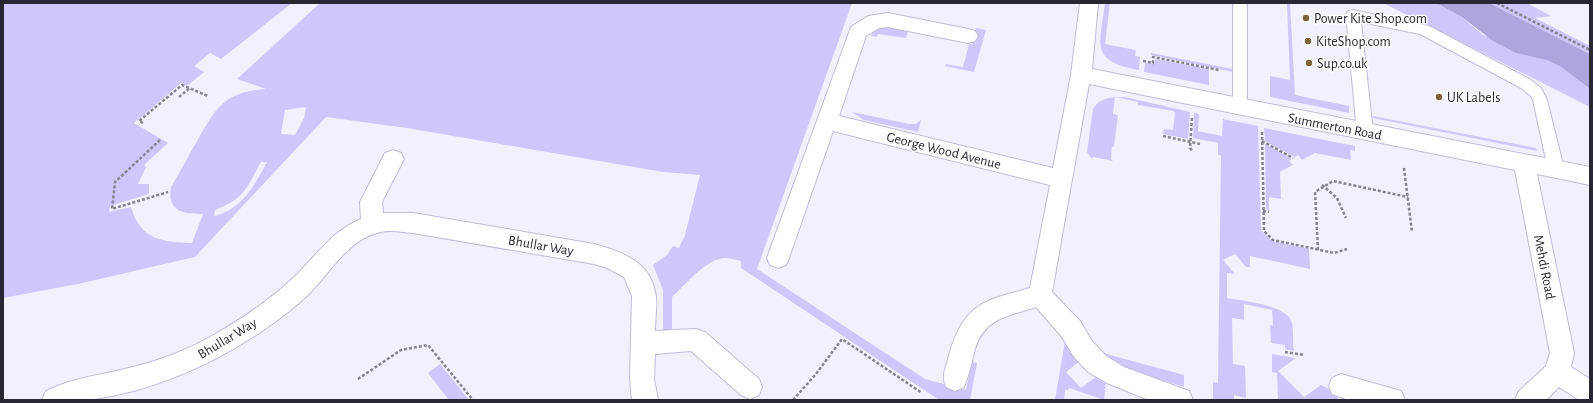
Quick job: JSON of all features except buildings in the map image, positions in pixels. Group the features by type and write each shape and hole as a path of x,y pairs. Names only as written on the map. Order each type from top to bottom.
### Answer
{"street":[{"path":"1040,295 1081,75 1089,3"},
{"path":"778,258 858,32 875,22 888,20 968,36"},
{"name":"Summerton Road","path":"1081,75 1240,108 1590,176"},
{"name":"George Wood Avenue","path":"826,121 1062,180"},
{"path":"372,225 371,202 393,159"},
{"name":"Mehdi Road","path":"1524,162 1562,353 1557,372"},
{"name":"Bhullar Way","path":"55,400 86,388 132,379 179,365 233,337 269,312 300,287 338,244 353,233 372,225 389,221 413,223 594,254 613,259 632,270 640,283 644,296 642,379 645,400"},
{"path":"955,379 967,338 976,322 991,312 1040,295"},
{"path":"1040,295 1071,329 1082,349 1090,358 1106,370 1180,400"},
{"path":"643,343 696,340 750,387"},
{"path":"1528,400 1557,372 1590,393"},
{"path":"1341,386 1392,400"}],"lane":[{"path":"1240,3 1240,108"},
{"path":"1365,132 1353,15 1424,30 1526,84 1536,92 1540,100 1556,169"}],"path":[{"path":"1497,3 1590,50"},
{"path":"1143,61 1153,63 1153,57 1240,74"},
{"path":"142,123 138,121 182,85 208,96"},
{"path":"180,97 190,88"},
{"path":"1192,112 1190,148 1193,152"},
{"path":"1163,136 1200,144"},
{"path":"1262,136 1264,231 1273,240 1318,250 1334,253 1348,249"},
{"path":"160,140 115,182 112,209 168,192"},
{"path":"1262,142 1293,158"},
{"path":"1404,168 1412,232"},
{"path":"1318,250 1315,192 1323,186 1333,181 1408,197"},
{"path":"1323,186 1337,198 1346,218"},
{"path":"1263,211 1269,212"},
{"path":"793,400 816,374 842,339 922,393"},
{"path":"358,379 401,350 428,345 473,400"},
{"path":"1286,352 1304,355"}],"shaded area":[{"path":"3,3 292,3 221,59 210,53 194,66 204,72 187,86 181,83 134,123 168,143 144,165 146,167 138,184 149,184 149,194 110,206 109,212 131,207 135,218 147,233 162,240 171,242 192,243 203,214 183,212 174,207 170,195 171,187 216,111 231,98 240,94 266,89 237,79 320,3 852,3 757,269 925,379 966,390 972,362 977,363 970,400 939,400 741,268 741,261 727,258 718,259 711,262 690,279 672,297 672,334 663,334 663,290 653,265 667,255 673,246 679,248 685,235 700,175 663,172 407,128 326,117 195,257 78,284 3,298","holes":["306,107 304,118 295,135 281,134 285,110","261,162 267,162 252,188 246,195 232,208 224,213 214,216 215,210 225,206 244,192"]},
{"path":"1105,3 1110,3 1105,44 1136,50 1135,56 1140,57 1139,70 1112,62 1105,56 1101,48 1100,40"},
{"path":"1287,3 1290,3 1295,95 1349,106 1349,113 1270,97 1270,76 1290,80"},
{"path":"1383,3 1436,3 1462,17 1483,35 1561,67 1590,89 1590,107"},
{"path":"1436,3 1489,3 1590,54 1590,89 1561,67 1547,60 1516,53 1493,41 1462,17"},
{"path":"1489,3 1527,3 1551,16 1535,18 1590,46 1590,54"},
{"path":"884,25 905,29 908,31 906,38 878,34 877,37 871,36 873,30"},
{"path":"976,28 986,30 974,72 945,66 946,64 963,67 969,44 972,44"},
{"path":"1151,53 1233,69 1233,72 1151,55"},
{"path":"1155,59 1209,69 1209,85 1144,72 1145,63 1155,64"},
{"path":"1115,97 1125,97 1190,112 1188,139 1163,134 1164,129 1173,130 1175,113 1173,111 1138,105 1138,102"},
{"path":"1115,97 1113,114 1118,115 1114,147 1112,146 1111,159 1113,161 1093,157 1092,159 1087,152 1093,109 1097,103 1102,100"},
{"path":"852,112 909,124 916,124 921,120 918,132 864,120"},
{"path":"1194,113 1199,114 1198,131 1222,136 1223,119 1258,126 1261,230 1272,241 1309,249 1310,269 1250,256 1250,267 1246,267 1235,254 1223,260 1234,273 1227,273 1227,298 1254,302 1274,308 1289,317 1293,330 1294,351 1285,349 1285,345 1271,343 1270,325 1273,326 1272,310 1244,304 1244,320 1232,318 1233,364 1245,366 1246,398 1234,395 1234,400 1213,400 1213,382 1218,383 1221,155 1218,155 1218,143 1193,138"},
{"path":"1373,116 1536,148 1537,151 1373,118"},
{"path":"1264,128 1355,146 1355,151 1350,150 1351,160 1315,153 1302,160 1298,155 1295,157 1265,141"},
{"path":"1265,144 1292,159 1289,161 1293,165 1280,172 1281,199 1269,197 1269,210 1266,209"},
{"path":"1088,337 1103,352 1110,355 1184,375 1184,387 1112,364"},
{"path":"1065,341 1081,360 1066,372 1081,388 1097,376 1106,381 1104,400 1069,388 1068,390 1065,390 1064,400 1055,400"},
{"path":"1272,354 1296,358 1278,371 1304,397 1321,385 1337,393 1338,400 1278,400 1277,373 1272,372"},
{"path":"440,364 469,400 449,400 428,373"}],"place":[{"name":"Power Kite Shop.com","path":"1306,18"},
{"name":"KiteShop.com","path":"1308,41"},
{"name":"Sup.co.uk","path":"1309,63"},
{"name":"UK Labels","path":"1439,97"}]}
